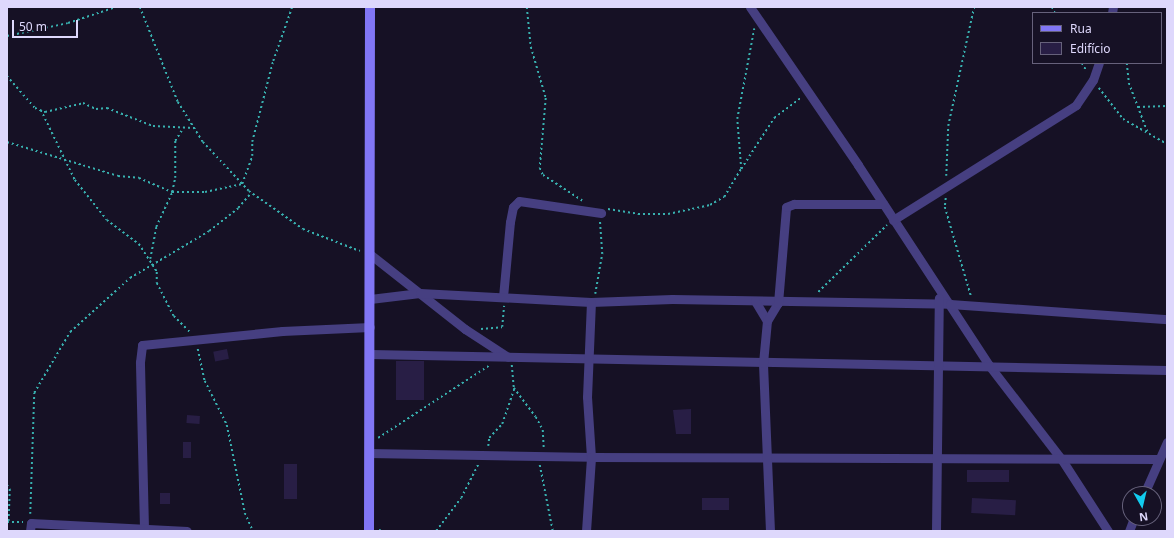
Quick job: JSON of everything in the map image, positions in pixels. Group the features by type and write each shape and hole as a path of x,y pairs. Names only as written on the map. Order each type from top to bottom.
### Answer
{"main road":[{"path":"369,531 371,255 370,7"}],"street":[{"path":"750,7 939,290 950,304 988,364 1062,460 1108,531"},
{"path":"893,220 1076,105 1093,80 1099,64"},
{"path":"503,297 510,222 513,208 519,202 602,213"},
{"path":"770,531 763,363 767,321 778,302 785,212 788,204 883,204"},
{"path":"371,255 465,329 507,357"},
{"path":"936,531 939,290"},
{"path":"370,299 420,293 591,302 672,299 950,304 1167,319"},
{"path":"755,301 767,321"},
{"path":"586,531 591,457 588,360 591,302"},
{"path":"144,528 140,350 142,345 196,339 370,326"},
{"path":"370,354 588,360 642,358 763,363 938,365 988,364 1167,370"},
{"path":"1147,486 1167,442"},
{"path":"369,448 591,457 1062,460 1159,459"},
{"path":"30,527 144,528 187,531"}],"path":[{"path":"7,36 68,23 116,7"},
{"path":"140,7 178,102 203,142 242,184 251,193 303,229 371,255"},
{"path":"242,184 252,156 252,142 273,61 292,7"},
{"path":"527,7 531,47 546,98 540,168 543,175 588,204"},
{"path":"973,305 945,207 947,186 945,162 948,126 974,7"},
{"path":"741,169 737,119 756,17"},
{"path":"1083,64 1123,119 1167,144"},
{"path":"1127,64 1129,83 1148,133"},
{"path":"7,76 41,110 75,180 106,220 139,244 153,266 157,283 174,316 196,339 205,381 227,425 245,512 253,531"},
{"path":"591,302 598,287 602,213 611,207 638,214 668,214 710,204 724,197 774,118 808,93"},
{"path":"41,110 51,111 83,103 96,108 107,108 153,126 194,128"},
{"path":"1138,107 1167,106"},
{"path":"150,260 156,226 172,192 175,178 175,141 183,128"},
{"path":"7,142 118,176 139,178 172,192 205,192 242,184"},
{"path":"7,485 10,489 8,522 30,527 34,393 70,332 130,278 153,266 209,231 238,208 251,193"},
{"path":"808,302 893,220"},
{"path":"465,329 502,327 503,297"},
{"path":"369,448 507,357 514,388 543,430 545,440 541,454 539,471 553,531"}],"building":[{"path":"227,349 229,359 215,361 213,352"},
{"path":"396,361 424,361 424,400 396,400"},
{"path":"691,409 691,434 676,434 673,410"},
{"path":"187,415 200,416 199,424 186,423"},
{"path":"183,442 191,442 191,458 183,458"},
{"path":"284,464 297,464 297,499 284,499"},
{"path":"967,470 1009,470 1009,482 967,482"},
{"path":"160,493 170,493 170,504 160,504"},
{"path":"702,498 729,498 729,510 702,510"},
{"path":"972,498 1016,500 1015,515 971,513"}]}
